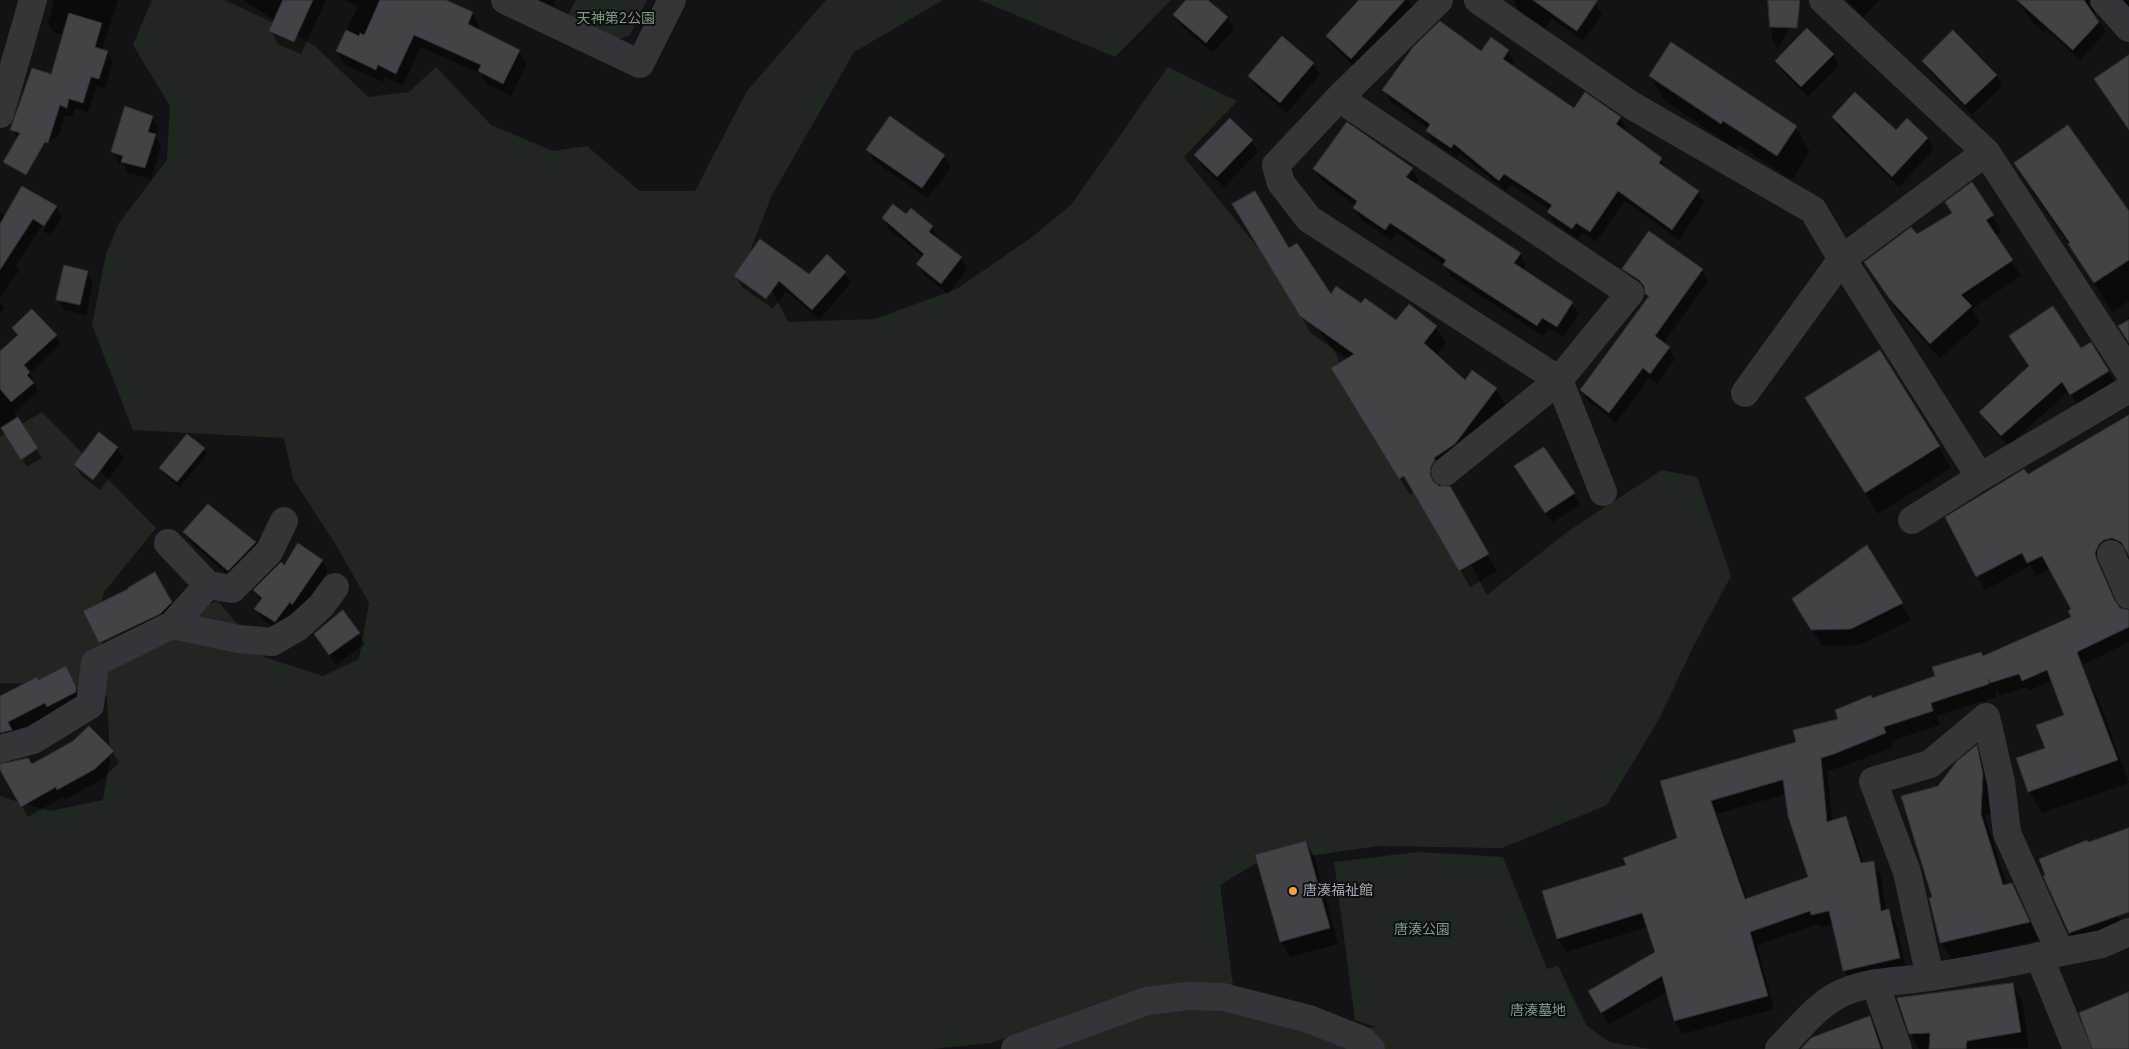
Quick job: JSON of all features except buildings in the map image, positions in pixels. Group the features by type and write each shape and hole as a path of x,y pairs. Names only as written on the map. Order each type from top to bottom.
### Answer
{"street":[{"path":"0,114 33,0"},
{"path":"506,0 640,64 672,0"},
{"path":"1439,0 1339,98 1276,165 1281,183 1309,219 1559,380 1603,492"},
{"path":"1478,0 1632,105 1813,210 1980,477"},
{"path":"1823,0 1986,152 2129,372"},
{"path":"2104,0 2129,28"},
{"path":"1339,98 1630,293 1559,380 1445,472"},
{"path":"1745,394 1842,259 1986,152"},
{"path":"1912,520 1980,477 2129,389"},
{"path":"168,543 208,585 232,589 269,552 284,521"},
{"path":"2111,554 2129,594"},
{"path":"0,749 33,740 90,705 95,663 172,625 208,585"},
{"path":"172,625 239,639 272,642 298,627 321,606 335,587"},
{"path":"1930,977 1907,872 1873,781 1930,764 1986,717 2001,782 2008,833 2050,954 2077,1049"},
{"path":"1779,1049 1822,1006 1838,995 1874,983 1930,977 2102,944 2129,932"},
{"path":"1874,983 1898,1049"},
{"path":"1015,1049 1147,1001 1187,996 1222,998 1309,1019 1362,1040 1371,1049"}],"green space":[{"path":"152,0 243,0 316,47 368,97 409,92 436,67 491,125 553,151 587,146 640,191 695,191 747,91 826,0 943,0 854,52 772,195 751,248 788,322 875,319 957,289 1032,237 1072,204 1168,67 1237,101 1184,157 1268,260 1336,354 1363,414 1427,479 1487,595 1570,530 1662,470 1697,477 1731,576 1693,647 1658,721 1607,805 1502,848 1377,846 1255,864 1220,885 1233,985 1146,992 990,1043 933,1049 0,1049 0,795 50,811 103,800 110,760 107,696 44,684 0,683 0,437 42,412 156,528 104,592 94,627 115,636 173,619 218,601 264,657 323,676 359,659 369,603 336,545 293,479 284,438 133,430 92,325 106,254 119,223 167,160 170,106 133,45"},
{"name":"天神第2公園","path":"576,0 647,0 630,35 617,40 568,15"},
{"path":"980,0 1171,0 1115,57"},
{"path":"1418,852 1503,857 1547,969 1558,966 1586,1025 1609,1042 1650,1049 1056,1049 1146,1011 1216,1010 1321,1033 1377,1027 1355,1020 1334,862"}],"place":[{"name":"唐湊福祉館","path":"1293,891"}],"park label":[{"name":"唐湊公園","path":"1422,930"},
{"name":"唐湊墓地","path":"1538,1011"}]}
